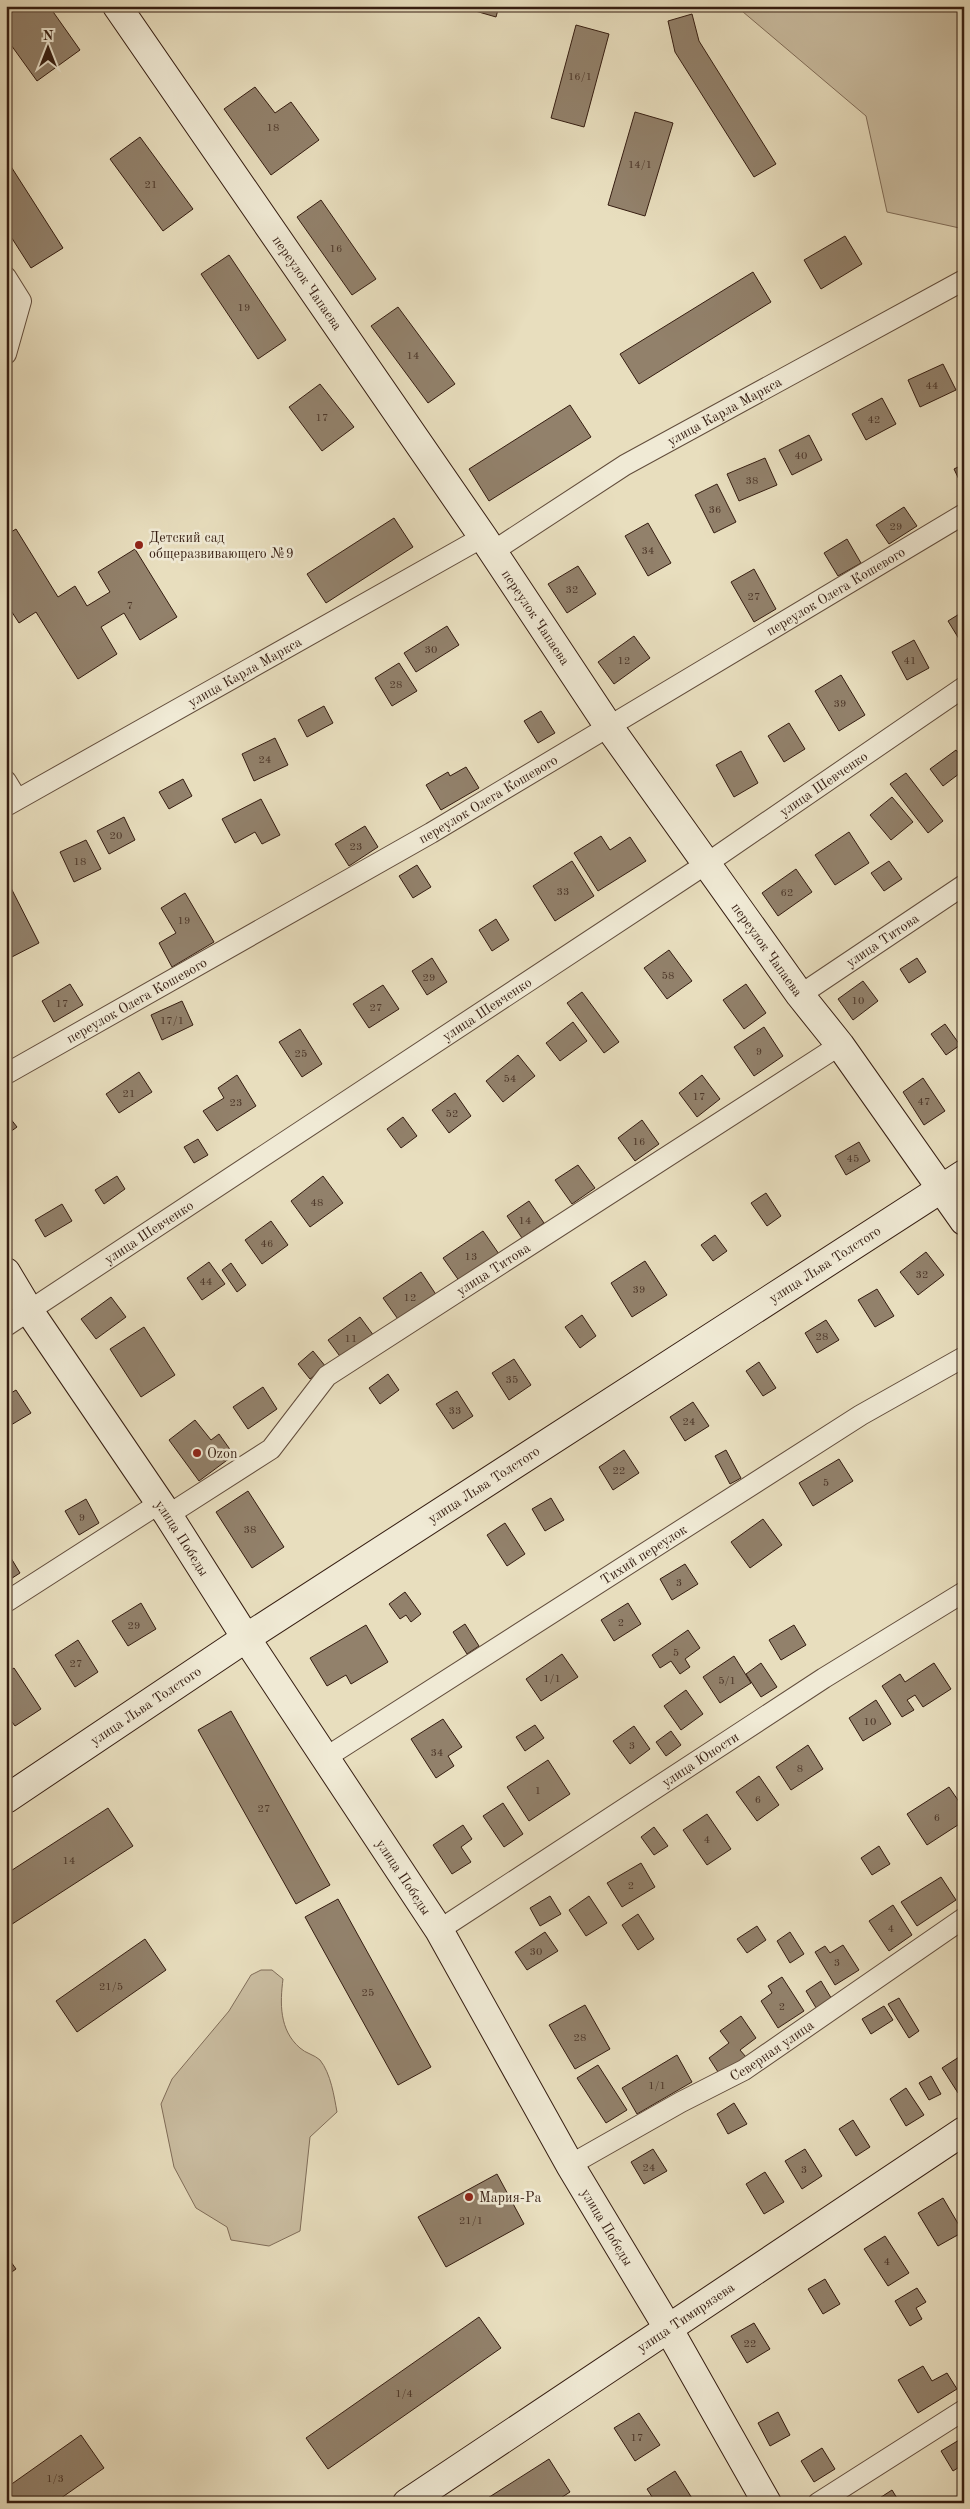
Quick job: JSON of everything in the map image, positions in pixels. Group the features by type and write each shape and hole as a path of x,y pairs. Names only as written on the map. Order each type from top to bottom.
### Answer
{"street":[{"name":"переулок Чапаева","path":"118,6 487,545 609,727 800,995 840,1045 940,1190 964,1221"},
{"path":"6,277 21,301 6,354"},
{"name":"улица Карла Маркса","path":"12,802 487,545 625,464 964,280"},
{"name":"переулок Олега Кошевого","path":"6,1074 430,833 964,514"},
{"name":"улица Шевченко","path":"6,1326 30,1312 706,864 964,687"},
{"path":"6,781 12,802"},
{"name":"улица Титова","path":"800,995 964,885"},
{"name":"улица Титова","path":"6,1602 164,1509 271,1449 327,1376 840,1045"},
{"name":"улица Льва Толстого","path":"6,1799 246,1638 964,1174"},
{"name":"улица Победы","path":"6,1272 30,1312 164,1509 246,1638 439,1930 570,2165 668,2328 766,2503"},
{"name":"Тихий переулок","path":"325,1758 861,1415 964,1357"},
{"name":"улица Юности","path":"439,1930 824,1678 964,1592"},
{"name":"Северная улица","path":"570,2165 681,2102 744,2070 964,1918"},
{"name":"улица Тимирязева","path":"407,2503 964,2131"},
{"path":"818,2503 964,2410"}],"shaded area":[{"path":"736,6 964,6 964,229 887,212 866,116"},
{"path":"261,1970 272,1970 283,1979 281,1997 282,2016 288,2033 302,2050 318,2058 324,2066 332,2085 337,2112 310,2137 300,2231 269,2246 231,2240 227,2227 196,2208 174,2167 161,2104 172,2079 229,2011 251,1975"}],"building":[{"path":"6,6 49,6 80,50 37,81 6,38"},
{"path":"458,6 499,6 496,17"},
{"path":"692,14 699,41 776,164 754,177 675,52 668,21"},
{"path":"576,25 609,34 584,127 551,118"},
{"path":"255,87 275,113 291,102 319,140 271,175 224,109"},
{"path":"635,112 673,123 645,216 608,205"},
{"path":"140,137 193,209 163,231 110,159"},
{"path":"10,165 63,248 31,268 6,229 6,167"},
{"path":"321,200 376,279 352,295 297,217"},
{"path":"845,236 862,264 821,289 804,260"},
{"path":"229,255 286,340 258,359 201,274"},
{"path":"753,272 771,302 639,384 620,354"},
{"path":"398,307 455,384 428,403 371,326"},
{"path":"943,364 956,390 920,407 908,380"},
{"path":"320,384 354,427 322,451 289,407"},
{"path":"882,398 896,424 866,440 852,414"},
{"path":"570,405 591,437 489,501 469,469"},
{"path":"809,435 822,460 792,475 779,450"},
{"path":"765,458 777,485 739,501 727,474"},
{"path":"964,464 964,490 954,469"},
{"path":"717,484 736,522 714,533 695,495"},
{"path":"904,507 917,526 889,544 876,525"},
{"path":"394,518 413,547 326,603 307,574"},
{"path":"648,523 671,563 648,576 625,536"},
{"path":"16,529 58,597 75,586 87,606 110,592 98,572 135,549 177,617 140,640 124,613 101,627 117,654 78,679 36,612 19,623 6,603 6,535"},
{"path":"847,539 861,563 838,576 824,553"},
{"path":"578,566 596,594 567,613 548,584"},
{"path":"754,569 776,609 754,622 731,582"},
{"path":"964,611 964,647 948,621"},
{"path":"447,626 459,645 416,672 404,653"},
{"path":"634,636 650,658 614,684 598,662"},
{"path":"914,640 929,668 907,680 892,652"},
{"path":"399,663 417,691 392,706 375,678"},
{"path":"841,675 865,715 839,731 815,691"},
{"path":"324,706 333,723 307,737 298,720"},
{"path":"541,711 555,733 538,743 524,721"},
{"path":"789,723 805,749 784,762 768,736"},
{"path":"275,738 288,765 254,781 242,754"},
{"path":"956,750 964,760 964,770 943,786 930,769"},
{"path":"741,751 758,783 734,797 716,765"},
{"path":"466,767 479,788 441,810 426,785 448,772 450,776"},
{"path":"906,773 943,821 928,833 890,784"},
{"path":"183,779 192,796 169,809 159,792"},
{"path":"892,797 913,822 891,840 870,815"},
{"path":"261,799 280,835 262,844 255,832 235,843 222,819"},
{"path":"124,817 135,840 109,854 97,831"},
{"path":"365,826 378,847 349,866 335,844"},
{"path":"849,832 869,863 835,885 815,855"},
{"path":"601,836 610,850 630,837 646,861 598,891 574,853"},
{"path":"86,840 101,869 74,882 60,852"},
{"path":"572,861 594,896 555,921 533,886"},
{"path":"889,861 902,879 884,891 871,873"},
{"path":"417,865 431,887 413,898 399,876"},
{"path":"796,869 812,892 778,916 762,893"},
{"path":"10,886 39,943 6,960 6,888"},
{"path":"185,893 214,942 172,967 159,943 176,933 161,908"},
{"path":"496,919 509,940 492,951 479,930"},
{"path":"669,950 692,981 667,999 644,968"},
{"path":"432,958 447,982 427,995 412,971"},
{"path":"917,958 926,972 909,983 900,969"},
{"path":"863,981 878,1001 853,1020 838,999"},
{"path":"70,984 83,1005 54,1022 42,1001"},
{"path":"746,984 766,1013 744,1029 723,1000"},
{"path":"383,985 399,1009 369,1028 353,1004"},
{"path":"582,992 619,1042 604,1053 567,1003"},
{"path":"182,1001 193,1025 162,1040 151,1015"},
{"path":"573,1022 587,1041 560,1061 546,1043"},
{"path":"945,1024 960,1045 946,1055 931,1034"},
{"path":"764,1027 783,1056 754,1076 734,1047"},
{"path":"300,1029 322,1064 302,1077 279,1042"},
{"path":"518,1055 535,1076 503,1102 486,1081"},
{"path":"139,1072 152,1092 119,1113 106,1094"},
{"path":"237,1075 256,1106 217,1131 203,1111 224,1098 218,1088"},
{"path":"702,1075 720,1099 697,1117 679,1093"},
{"path":"923,1078 945,1111 924,1125 903,1092"},
{"path":"455,1093 471,1116 449,1133 432,1110"},
{"path":"6,1113 17,1127 6,1135"},
{"path":"403,1117 417,1136 401,1148 387,1129"},
{"path":"642,1120 659,1144 635,1161 618,1138"},
{"path":"198,1139 208,1155 194,1163 184,1147"},
{"path":"859,1142 870,1161 846,1175 835,1156"},
{"path":"578,1165 595,1188 572,1204 555,1180"},
{"path":"117,1176 125,1189 104,1204 95,1190"},
{"path":"323,1176 343,1203 310,1227 291,1201"},
{"path":"766,1193 781,1216 767,1226 751,1203"},
{"path":"529,1201 544,1223 522,1238 507,1216"},
{"path":"62,1204 72,1221 45,1237 35,1220"},
{"path":"271,1221 288,1245 262,1264 245,1240"},
{"path":"483,1231 499,1254 460,1282 443,1258"},
{"path":"715,1235 727,1251 713,1261 701,1245"},
{"path":"926,1252 944,1275 918,1295 900,1272"},
{"path":"645,1261 667,1295 632,1317 611,1283"},
{"path":"209,1262 225,1284 202,1300 187,1278"},
{"path":"231,1263 246,1285 237,1292 222,1270"},
{"path":"421,1272 437,1296 400,1322 383,1298"},
{"path":"877,1289 894,1316 875,1327 858,1300"},
{"path":"111,1297 126,1317 96,1339 81,1319"},
{"path":"582,1315 596,1336 580,1348 565,1327"},
{"path":"360,1317 374,1336 342,1359 328,1340"},
{"path":"826,1320 839,1340 817,1353 805,1333"},
{"path":"144,1327 175,1375 141,1397 110,1349"},
{"path":"313,1351 326,1367 310,1379 298,1364"},
{"path":"514,1359 531,1385 509,1400 492,1373"},
{"path":"759,1362 776,1388 763,1396 746,1371"},
{"path":"388,1374 399,1390 380,1404 369,1388"},
{"path":"263,1387 277,1409 248,1429 233,1407"},
{"path":"16,1390 31,1413 6,1428 6,1396"},
{"path":"457,1391 473,1416 453,1429 436,1404"},
{"path":"693,1402 709,1426 685,1441 670,1417"},
{"path":"195,1420 211,1440 219,1434 234,1455 199,1481 169,1440"},
{"path":"624,1450 639,1473 613,1490 599,1467"},
{"path":"726,1450 741,1478 730,1484 715,1456"},
{"path":"839,1459 853,1481 813,1506 799,1483"},
{"path":"248,1491 284,1547 252,1568 216,1512"},
{"path":"551,1498 564,1520 545,1531 532,1509"},
{"path":"86,1499 99,1523 79,1535 65,1511"},
{"path":"763,1519 782,1545 750,1568 731,1542"},
{"path":"505,1523 525,1554 507,1566 487,1535"},
{"path":"8,1553 20,1573 6,1582 6,1554"},
{"path":"685,1564 698,1584 672,1600 660,1579"},
{"path":"405,1592 421,1614 411,1622 406,1615 400,1619 389,1604"},
{"path":"141,1603 156,1629 128,1646 112,1621"},
{"path":"628,1603 641,1624 614,1641 601,1620"},
{"path":"465,1624 479,1646 467,1654 453,1632"},
{"path":"366,1625 388,1662 351,1684 346,1675 327,1686 310,1658"},
{"path":"794,1625 806,1645 781,1660 769,1640"},
{"path":"688,1630 700,1648 685,1659 690,1667 680,1674 671,1661 660,1668 652,1655"},
{"path":"78,1640 98,1672 75,1687 55,1655"},
{"path":"562,1654 578,1677 541,1701 526,1679"},
{"path":"734,1656 751,1683 720,1703 703,1677"},
{"path":"761,1663 777,1687 761,1697 746,1674"},
{"path":"934,1663 951,1689 923,1707 915,1695 907,1700 914,1710 902,1717 882,1686 900,1674 905,1682"},
{"path":"14,1668 41,1709 15,1726 6,1714 6,1673"},
{"path":"686,1690 703,1714 681,1730 664,1706"},
{"path":"876,1700 891,1724 863,1741 849,1718"},
{"path":"231,1711 330,1885 296,1904 198,1730"},
{"path":"443,1719 462,1747 448,1756 454,1766 436,1778 411,1739"},
{"path":"535,1725 544,1738 525,1751 516,1737"},
{"path":"634,1726 650,1749 630,1764 613,1741"},
{"path":"671,1731 681,1745 666,1756 656,1742"},
{"path":"808,1745 823,1769 791,1790 776,1767"},
{"path":"548,1760 570,1794 529,1821 507,1787"},
{"path":"759,1776 779,1805 757,1821 736,1792"},
{"path":"949,1787 964,1809 964,1821 927,1845 907,1814"},
{"path":"503,1803 523,1834 504,1847 483,1816"},
{"path":"108,1808 133,1846 6,1928 6,1874"},
{"path":"707,1814 731,1849 707,1865 683,1830"},
{"path":"463,1825 472,1839 461,1847 471,1862 452,1874 433,1845"},
{"path":"654,1827 668,1846 654,1855 641,1837"},
{"path":"879,1846 890,1864 872,1875 861,1858"},
{"path":"641,1863 655,1887 622,1907 607,1883"},
{"path":"941,1877 956,1900 917,1926 901,1902"},
{"path":"550,1896 561,1914 540,1926 530,1908"},
{"path":"589,1896 607,1923 586,1936 569,1910"},
{"path":"338,1899 431,2067 398,2085 305,1917"},
{"path":"893,1905 912,1935 889,1951 869,1921"},
{"path":"638,1914 654,1939 638,1950 622,1925"},
{"path":"757,1926 766,1940 747,1953 737,1939"},
{"path":"545,1932 558,1951 527,1970 515,1952"},
{"path":"790,1932 804,1954 790,1963 777,1941"},
{"path":"145,1939 166,1970 77,2032 56,2001"},
{"path":"843,1945 859,1970 835,1985 815,1952 825,1946 830,1953"},
{"path":"782,1977 804,2011 778,2028 761,2001 772,1993 768,1986"},
{"path":"821,1981 833,2001 818,2011 806,1991"},
{"path":"899,1998 919,2031 909,2038 888,2004"},
{"path":"585,2005 610,2049 575,2069 549,2025"},
{"path":"884,2006 893,2020 871,2034 862,2019"},
{"path":"741,2016 756,2038 740,2050 746,2057 720,2075 709,2058 729,2043 720,2031"},
{"path":"677,2055 692,2082 637,2114 622,2088"},
{"path":"959,2057 964,2064 964,2089 958,2093 942,2068"},
{"path":"598,2065 627,2110 606,2123 577,2078"},
{"path":"931,2076 941,2094 929,2100 919,2083"},
{"path":"906,2088 924,2115 906,2126 890,2099"},
{"path":"734,2103 747,2124 728,2134 717,2114"},
{"path":"853,2120 870,2147 856,2156 839,2129"},
{"path":"653,2149 667,2171 644,2184 631,2162"},
{"path":"805,2149 822,2176 802,2189 785,2161"},
{"path":"765,2172 784,2202 764,2214 746,2184"},
{"path":"497,2174 524,2224 446,2267 418,2217"},
{"path":"943,2198 963,2232 938,2246 918,2213"},
{"path":"885,2236 909,2273 888,2286 864,2249"},
{"path":"6,2255 16,2269 6,2276"},
{"path":"825,2279 840,2304 823,2314 808,2289"},
{"path":"917,2288 926,2302 916,2308 922,2319 910,2326 895,2301"},
{"path":"479,2317 501,2348 328,2469 306,2438"},
{"path":"754,2323 770,2349 747,2363 731,2336"},
{"path":"923,2366 932,2381 947,2373 957,2389 918,2413 898,2380"},
{"path":"778,2412 790,2435 770,2446 758,2423"},
{"path":"639,2413 660,2445 635,2461 614,2428"},
{"path":"81,2435 104,2468 54,2503 6,2503 6,2488"},
{"path":"964,2437 964,2464 953,2471 941,2451"},
{"path":"822,2448 835,2469 814,2482 801,2461"},
{"path":"549,2459 570,2492 553,2503 480,2503"},
{"path":"675,2471 695,2503 656,2503 647,2489"},
{"path":"892,2490 900,2503 872,2503"}],"place":[{"name":"Детский сад общеразвивающего №9","path":"139,545"},
{"name":"Ozon","path":"197,1453"},
{"name":"Мария-Ра","path":"469,2197"}]}
